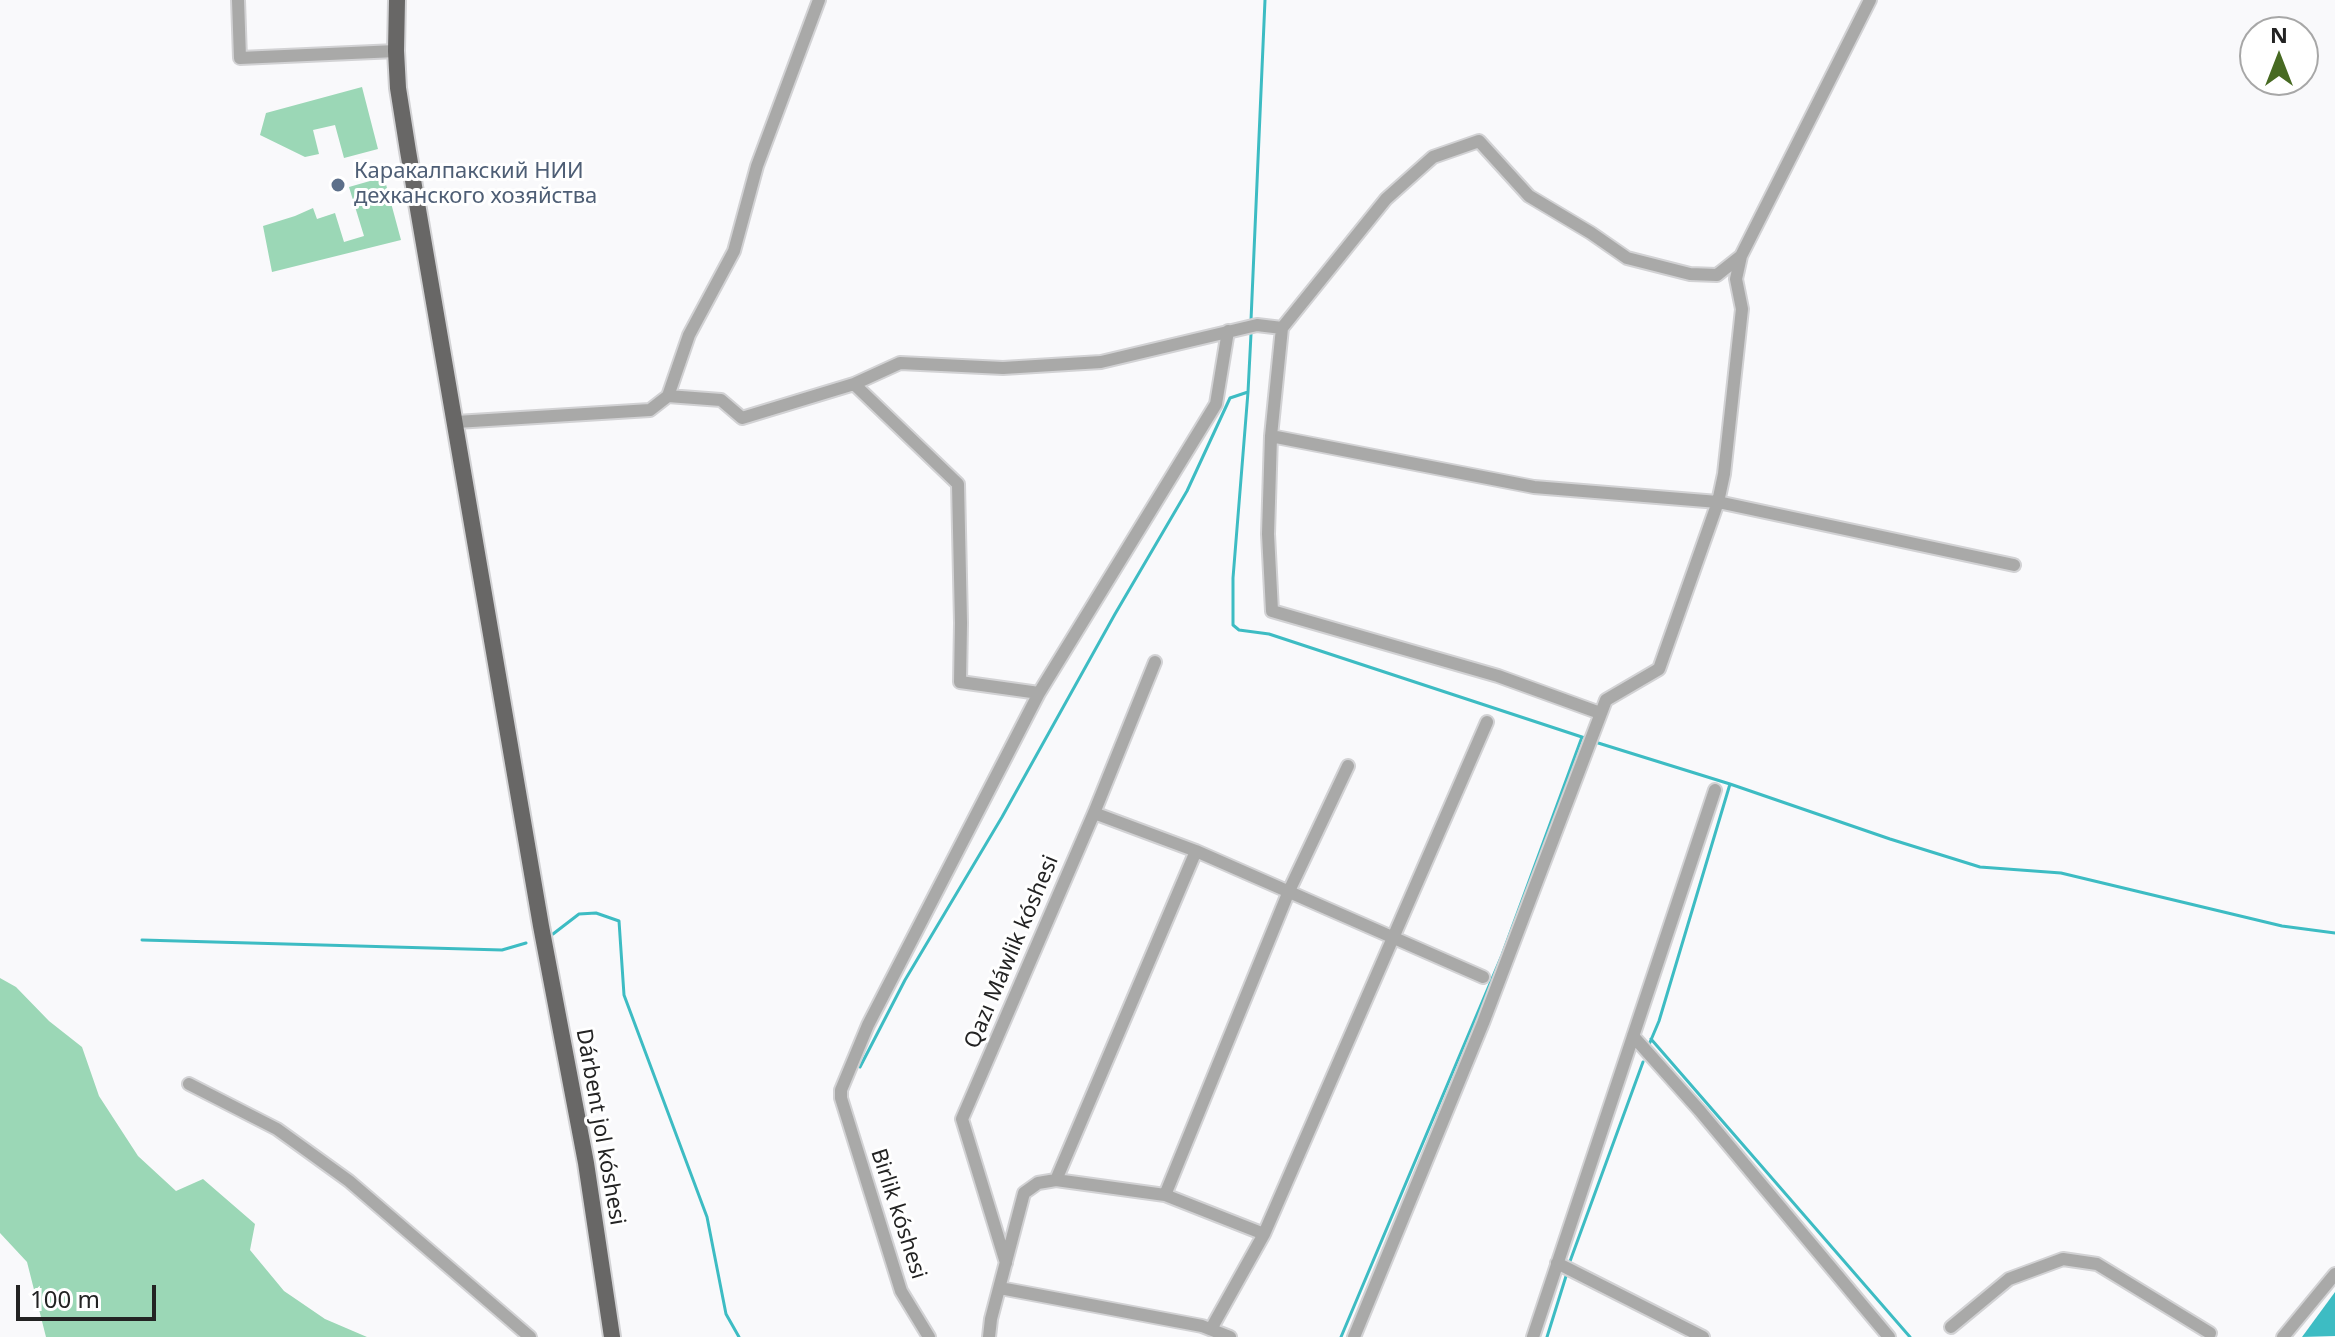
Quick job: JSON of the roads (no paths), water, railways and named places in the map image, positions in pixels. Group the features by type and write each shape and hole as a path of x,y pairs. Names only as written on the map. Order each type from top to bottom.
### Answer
{"main road":[{"name":"Dárbent jol kóshesi","path":"397,0 398,88 408,151 456,422 472,535 586,1163 612,1337"}],"street":[{"path":"238,0 240,58 396,51"},
{"path":"456,422 650,410 668,396 689,335 734,251 757,166 819,0"},
{"path":"1354,1337 1483,1023 1600,713 1606,700 1659,669 1718,502 1724,474 1742,309 1736,279 1741,256 1870,0"},
{"path":"1600,713 1498,676 1272,611 1268,534 1271,436 1282,328 1386,199 1433,157 1479,141 1529,196 1627,258 1690,274 1717,275 1741,256"},
{"path":"668,396 721,400 742,418 854,384 900,363 1003,368 1101,362 1257,325 1282,328"},
{"path":"854,384 958,484 960,682 1039,693 1216,404 1228,331"},
{"path":"1271,436 1534,487 1718,502 2014,565"},
{"name":"Qazı Máwlik kóshesi","path":"1006,1263 962,1119 1094,813 1155,662"},
{"name":"Birlik kóshesi","path":"929,1337 901,1291 841,1090 868,1025 1039,693"},
{"path":"1211,1329 1264,1234 1487,722"},
{"path":"1165,1195 1289,891 1348,766"},
{"path":"1533,1337 1715,790"},
{"path":"1094,813 1196,851 1483,977"},
{"path":"1056,1180 1196,851"},
{"path":"1633,1036 1700,1111 1889,1337"},
{"path":"189,1084 277,1129 349,1181 530,1337"},
{"path":"989,1337 1024,1193 1038,1183 1056,1180 1165,1195 1264,1234"},
{"path":"1951,1327 2009,1279 2063,1259 2097,1264 2210,1333"},
{"path":"1557,1263 1703,1337"},
{"path":"2283,1337 2335,1274"},
{"path":"1000,1288 1211,1329 1230,1337"}],"water":[{"path":"2335,1292 2335,1336 2302,1337"}],"waterway":[{"path":"1251,320 1265,0"},
{"path":"1251,334 1233,578 1233,625 1239,630 1269,634 1588,739"},
{"path":"860,1067 905,980 1002,817 1187,491 1230,398 1248,392"},
{"path":"1341,1337 1502,955 1582,737"},
{"path":"1595,742 1980,867 2061,873 2282,926 2335,933"},
{"path":"1648,1047 1659,1021 1730,784"},
{"path":"553,934 579,914 596,913 619,921 624,995 707,1217 726,1314 739,1337"},
{"path":"142,940 502,950 526,943"},
{"path":"1651,1039 1910,1337"},
{"path":"1569,1264 1643,1062"},
{"path":"1547,1337 1567,1273"}],"place":[{"name":"Каракалпакский НИИ дехканского хозяйства","path":"338,185"}]}
